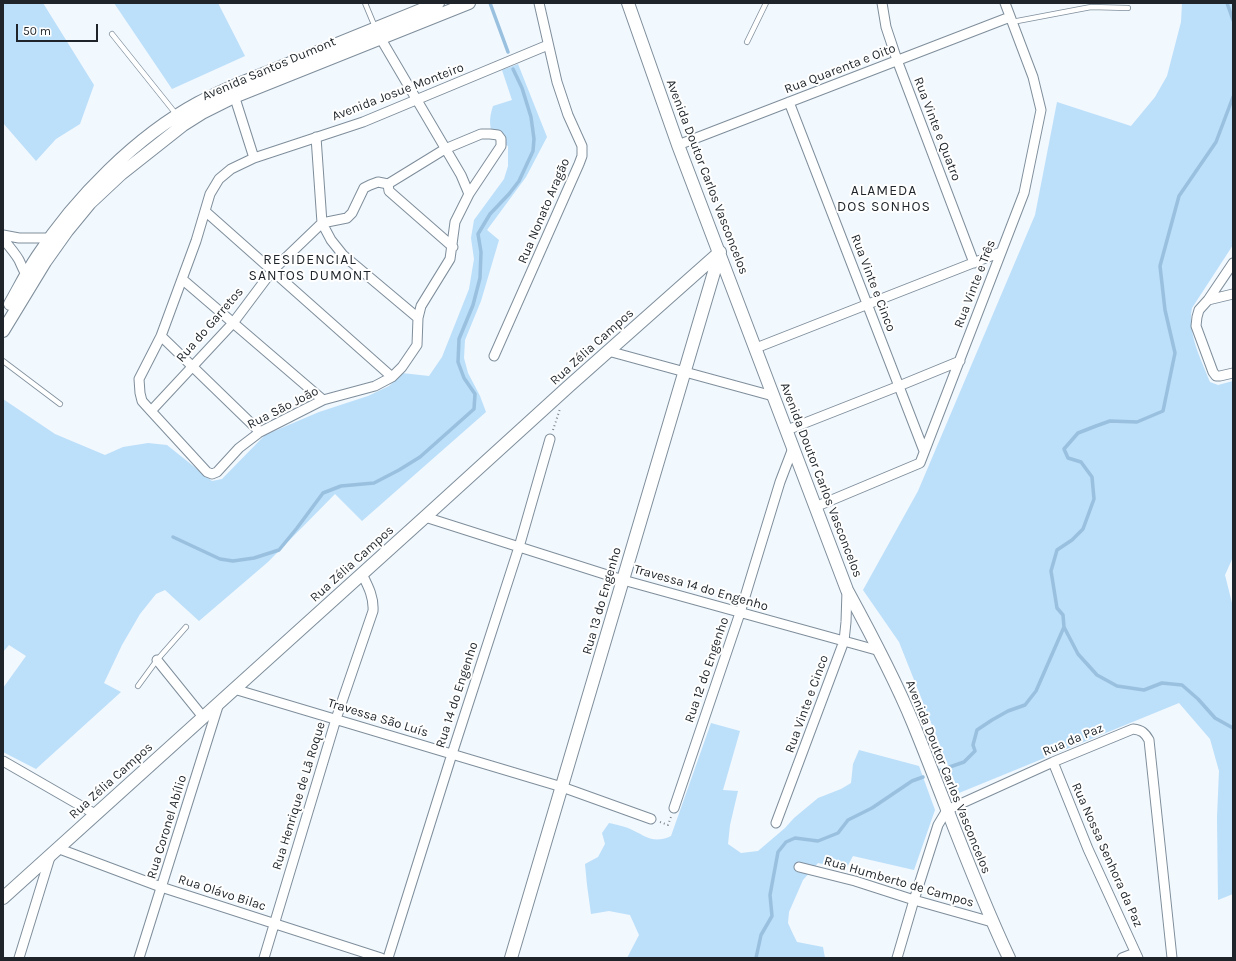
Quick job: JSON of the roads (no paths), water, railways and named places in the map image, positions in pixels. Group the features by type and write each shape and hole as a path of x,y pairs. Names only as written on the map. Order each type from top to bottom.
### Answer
{"main road":[{"name":"Avenida Santos Dumont","path":"378,33 438,3"},
{"name":"Avenida Santos Dumont","path":"54,240 85,195 110,170 139,143 198,103 233,92 378,33 456,6 469,3"},
{"name":"Avenida Doutor Carlos Vasconcelos","path":"628,3 678,145 720,252 815,507 848,590 880,651 912,722 992,922 1009,958"},
{"name":"Avenida Santos Dumont","path":"3,331 30,278 37,257 54,240 66,231 90,204 121,174 183,125 233,92"},
{"name":"Rua Zélia Campos","path":"3,898 503,445 720,252"},
{"name":"Rua 13 do Engenho","path":"511,958 720,252"},
{"name":"Avenida Santos Dumont","path":"3,316 30,278"}],"street":[{"name":"Rua Nonato Aragão","path":"494,356 580,164 582,156 582,146 557,82 539,3"},
{"name":"Rua Vinte e Quatro","path":"882,3 886,27 897,60 974,264"},
{"name":"Rua Vinte e Três","path":"815,507 920,462 1024,193 1041,110 1033,77 1005,3"},
{"name":"Rua Quarenta e Oito","path":"678,145 897,60 1011,20"},
{"path":"378,33 461,175 469,194"},
{"name":"Avenida Josue Monteiro","path":"254,158 316,136 363,122 548,45"},
{"path":"233,92 254,158"},
{"name":"Rua Vinte e Cinco","path":"790,102 924,451"},
{"name":"Rua São João","path":"254,158 231,170 219,179 210,194 162,336 139,379 142,401 207,472 212,474 217,472 240,448 260,432 324,400 375,386 392,377 402,367 417,345 418,318 421,306 450,259 452,235 455,222 469,194 501,146 499,137 490,134 481,134 445,149"},
{"path":"316,136 322,223 331,240 343,256 418,318"},
{"path":"322,223 347,218 352,213 364,188 378,182 388,184 445,149"},
{"path":"388,184 389,191 452,247"},
{"path":"205,211 392,377"},
{"name":"Rua do Garretos","path":"151,411 233,323 272,270 322,223"},
{"path":"3,235 19,238 54,240"},
{"path":"3,239 20,261 30,278"},
{"path":"756,348 974,264 1001,252"},
{"path":"1233,263 1208,300 1199,310 1196,326 1213,372 1216,376 1233,373"},
{"path":"182,279 324,400"},
{"path":"1208,300 1233,294"},
{"path":"162,336 260,432"},
{"path":"608,351 684,373 773,396"},
{"path":"786,430 960,361"},
{"name":"Rua 14 do Engenho","path":"388,958 519,547 550,439"},
{"name":"Rua 12 do Engenho","path":"674,808 740,613 780,482 793,448"},
{"name":"Travessa 14 do Engenho","path":"425,517 623,580 880,651"},
{"name":"Rua Henrique de Lã Roque","path":"264,958 336,719 373,611 374,603 362,574"},
{"name":"Rua Vinte e Cinco","path":"776,823 844,640 848,590"},
{"path":"157,660 203,717"},
{"name":"Travessa São Luís","path":"234,689 562,787 651,819"},
{"name":"Rua Coronel Abílio","path":"139,958 219,703"},
{"name":"Rua da Paz","path":"947,810 1053,762 1133,729 1145,733 1149,740 1172,958"},
{"path":"3,761 95,814"},
{"name":"Rua Nossa Senhora da Paz","path":"1053,762 1088,849 1137,955"},
{"path":"897,958 938,825 947,810"},
{"path":"19,958 54,851"},
{"name":"Rua Olávo Bilac","path":"54,851 161,888 381,958"},
{"name":"Rua Humberto de Campos","path":"798,867 855,881 914,900 992,922"},
{"path":"1122,958 1137,955"}],"lane":[{"path":"364,3 378,33"},
{"path":"747,42 766,3"},
{"path":"1011,20 1091,7 1128,8"},
{"path":"112,34 177,116"},
{"path":"3,361 60,404"},
{"path":"138,686 157,660 186,627"}],"waterway":[{"path":"490,3 508,52"},
{"path":"1227,3 1233,20"},
{"path":"173,537 220,559 233,561 254,558 279,550 323,493 341,486 374,483 399,470 420,457 474,409 475,394 464,378 458,362 459,339 473,305 480,278 481,252 478,234 490,214 519,181 533,151 534,139 531,117 522,88 513,69"},
{"path":"941,770 964,762 975,751 973,745 977,730 1008,711 1025,705 1036,691 1064,627 1063,615 1057,608 1051,571 1057,550 1072,540 1083,529 1094,499 1092,477 1081,462 1068,458 1064,449 1078,433 1096,426 1110,421 1137,422 1163,411 1175,353 1165,310 1160,266 1179,196 1216,142 1233,97"},
{"path":"1064,627 1078,654 1097,675 1117,686 1144,690 1162,683 1182,685 1198,699 1215,718 1233,728"},
{"path":"756,958 761,935 772,916 770,895 778,852 786,842 795,838 818,841 838,833 848,820 872,808 912,781 923,777"}],"district":[{"name":"ALAMEDA DOS SONHOS","path":"884,200"},
{"name":"RESIDENCIAL SANTOS DUMONT","path":"310,268"}]}
